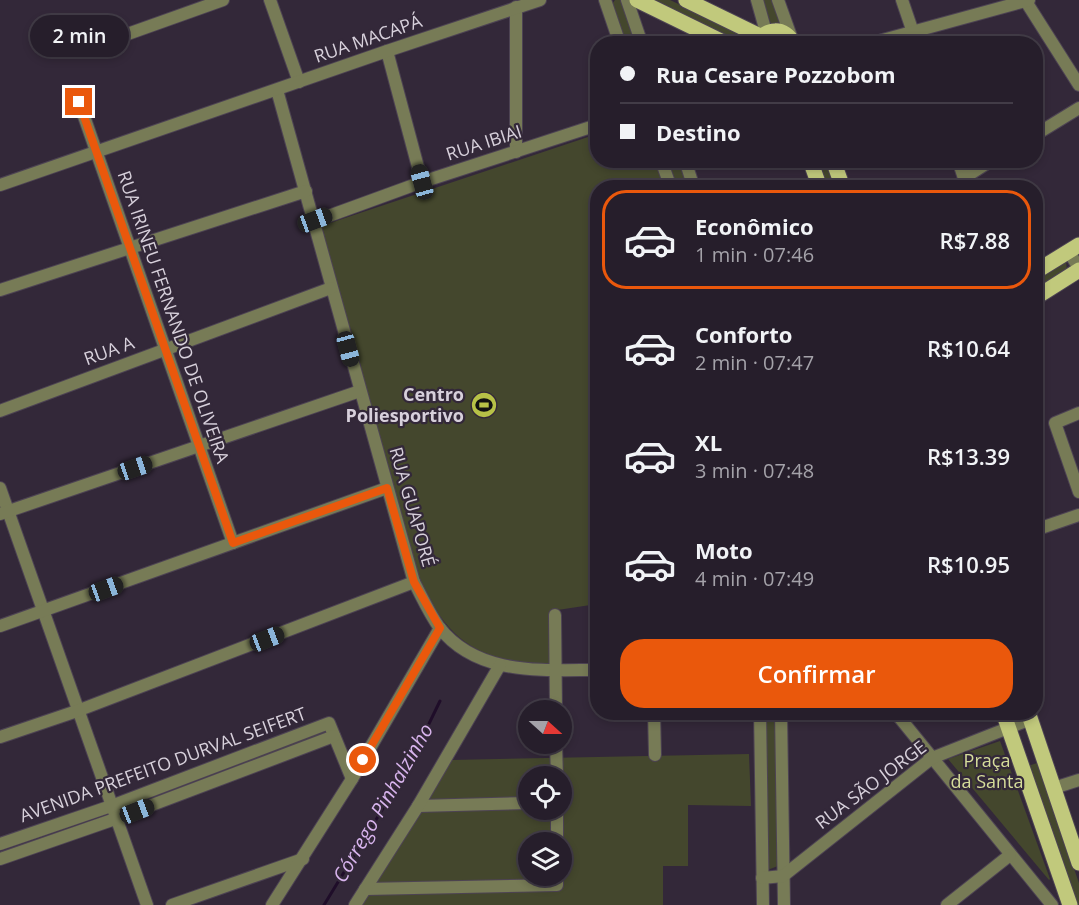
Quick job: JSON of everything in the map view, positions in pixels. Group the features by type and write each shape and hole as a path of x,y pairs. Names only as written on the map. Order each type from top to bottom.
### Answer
{"main road":[{"path":"686,0 759,36"},
{"path":"635,5 709,36"},
{"path":"763,36 776,30 788,36"},
{"path":"1043,267 1074,249"},
{"path":"1043,293 1079,269"},
{"path":"1006,720 1070,905"},
{"path":"1030,720 1079,863"},
{"path":"1022,765 1030,756 1046,763"}],"street":[{"path":"108,41 223,0"},
{"path":"270,0 299,82"},
{"name":"RUA MACAPÁ","path":"0,185 540,0"},
{"path":"605,0 617,36"},
{"path":"757,0 761,36"},
{"path":"778,0 791,36"},
{"path":"902,0 914,36"},
{"path":"921,36 1027,1 1079,85"},
{"path":"635,5 641,36"},
{"path":"516,7 516,152"},
{"path":"387,51 422,182"},
{"name":"RUA GUAPORÉ","path":"277,90 414,582 440,628 462,648 485,660 500,665 540,670 590,670"},
{"name":"RUA IRINEU FERNANDO DE OLIVEIRA","path":"79,102 233,543"},
{"path":"1043,130 1079,108"},
{"name":"RUA IBIAI","path":"315,220 422,182 590,127"},
{"path":"966,180 982,168"},
{"path":"0,290 306,191"},
{"path":"1074,249 1079,269"},
{"name":"RUA A","path":"0,411 331,288"},
{"path":"4,513 360,391"},
{"path":"1079,413 1055,423 1079,492"},
{"path":"0,488 4,513 147,905"},
{"path":"0,626 387,488"},
{"path":"1043,527 1079,515"},
{"path":"0,737 77,711 414,582"},
{"path":"555,615 556,700"},
{"path":"272,905 352,779 440,628"},
{"path":"355,905 418,806 500,665"},
{"path":"654,720 655,754"},
{"path":"760,720 763,905"},
{"path":"781,720 784,905"},
{"path":"901,720 1052,905"},
{"name":"RUA SÃO JORGE","path":"783,876 932,758 1006,720"},
{"name":"AVENIDA PREFEITO DURVAL SEIFERT","path":"0,843 111,806 329,723 334,736 115,819 0,858"},
{"path":"334,736 352,779"},
{"path":"1054,788 1079,780"},
{"path":"418,806 518,803"},
{"path":"947,905 1010,855"},
{"path":"172,905 303,859"},
{"path":"762,878 783,876"},
{"path":"365,889 518,882"}],"green space":[{"path":"615,0 625,3 636,36 623,36 612,4"},
{"path":"644,0 670,0 746,36 719,36"},
{"path":"763,0 774,0 783,27 772,27"},
{"name":"Centro Poliesportivo","path":"590,136 590,168 658,168 662,180 590,180 590,605 551,611 551,665 505,659 487,654 472,646 458,636 445,622 420,584 321,226"},
{"path":"668,168 682,168 687,180 673,180"},
{"path":"821,168 831,168 836,180 825,180"},
{"path":"1066,261 1067,271 1043,286 1043,273"},
{"path":"763,720 775,720 778,866 767,868"},
{"path":"328,729 329,732 245,765 244,761"},
{"name":"Praça da Santa","path":"1000,741 1050,879 1049,880 948,759"},
{"path":"749,754 751,806 688,805 688,866 663,866 663,905 362,905 451,760"},
{"path":"1037,763 1079,883 1079,905 1075,905 1028,766"}],"waterway":[{"name":"Córrego Pinhalzinho","path":"324,905 407,769 440,701"}],"place":[{"name":"Centro Poliesportivo","path":"484,405"}],"route":[{"path":"79,102 233,543 387,488 414,582 440,628 363,760"}]}
